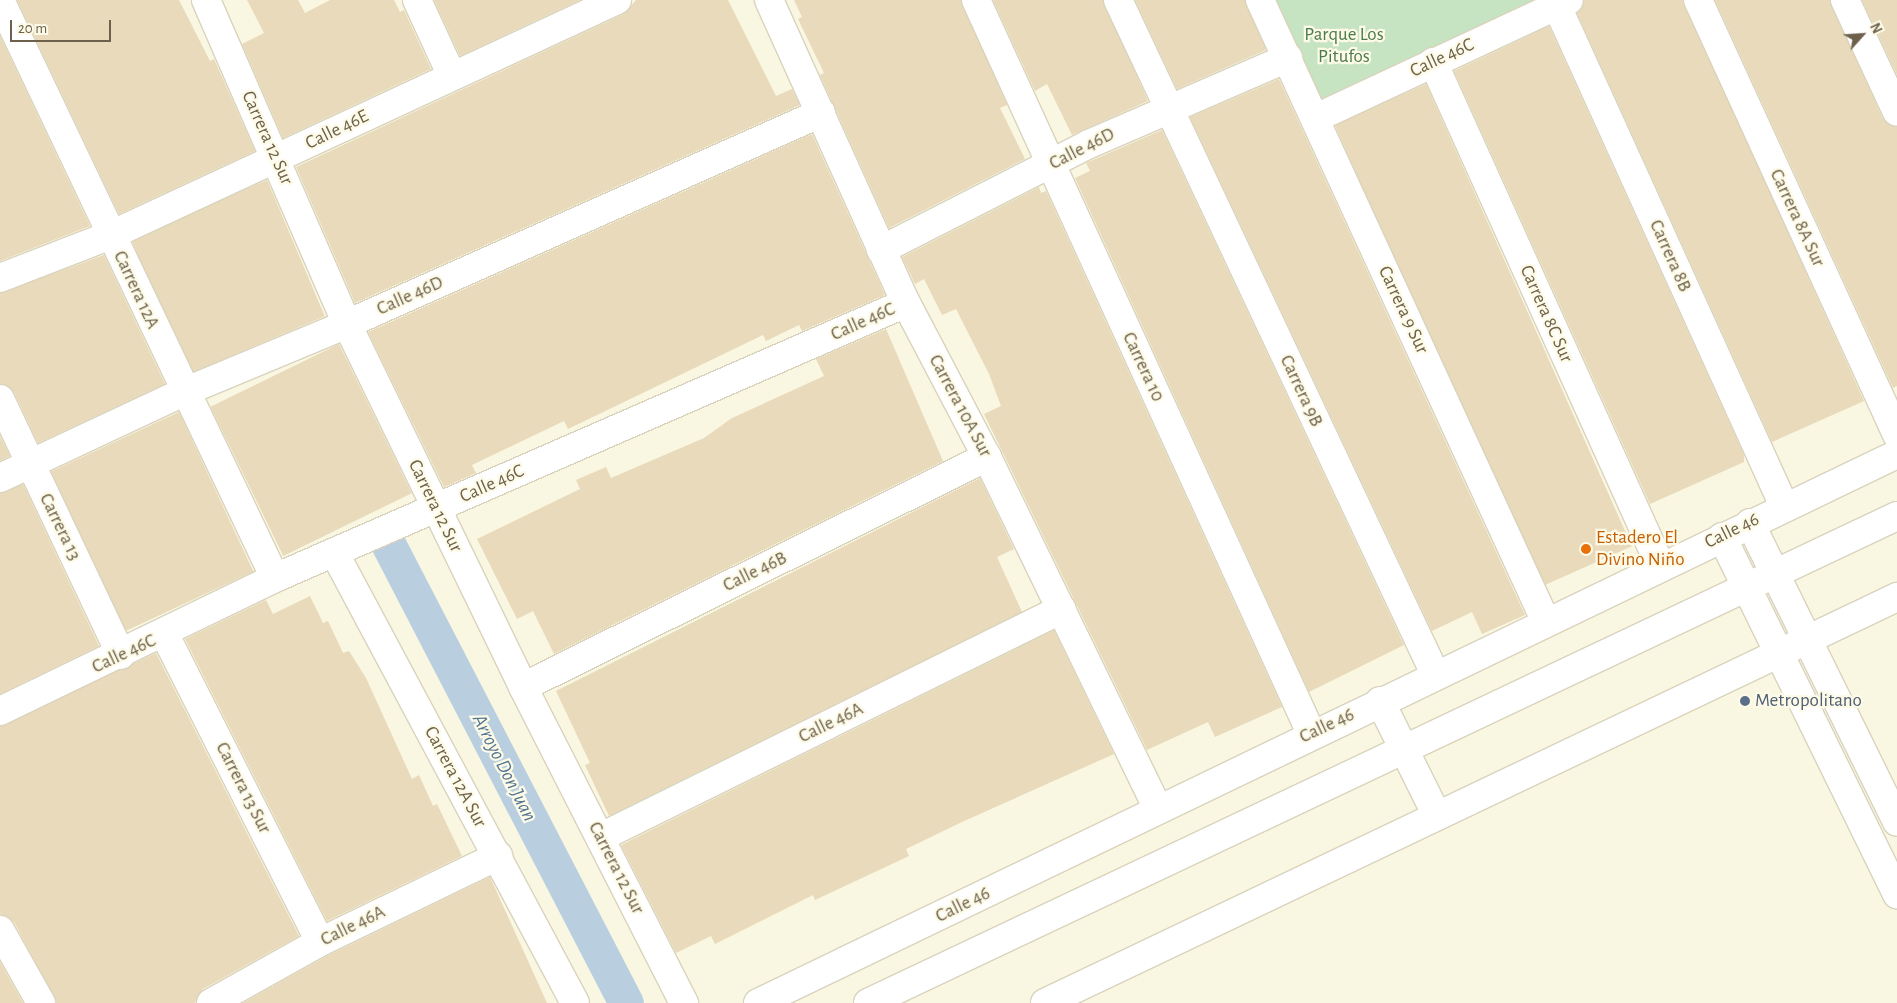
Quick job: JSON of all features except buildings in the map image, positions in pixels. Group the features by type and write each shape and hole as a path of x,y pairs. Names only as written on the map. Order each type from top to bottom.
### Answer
{"street":[{"name":"Carrera 12A","path":"0,0 184,392 274,578"},
{"name":"Carrera 12 Sur","path":"206,0 277,159 347,324 523,687 684,1003"},
{"path":"417,0 451,74"},
{"name":"Calle 46E","path":"0,278 111,235 277,159 451,74 617,0"},
{"name":"Carrera 10A Sur","path":"769,0 906,303 987,457 1158,809"},
{"name":"Carrera 10","path":"976,0 1311,734"},
{"name":"Carrera 9B","path":"1118,0 1167,109 1435,674"},
{"name":"Carrera 9 Sur","path":"1260,0 1316,118 1545,620"},
{"name":"Carrera 8A Sur","path":"1698,0 1897,435"},
{"path":"1845,0 1897,112"},
{"name":"Calle 46C","path":"1316,118 1563,3"},
{"name":"Carrera 8B","path":"1563,3 1784,506"},
{"name":"Calle 46D","path":"881,250 1050,164 1167,109 1288,58"},
{"name":"Carrera 8C Sur","path":"1433,62 1660,565"},
{"name":"Calle 46D","path":"0,478 184,392 347,324 821,113"},
{"name":"Calle 46C","path":"0,711 165,635 274,578 906,303"},
{"name":"Carrera 13","path":"0,399 121,655"},
{"name":"Calle 46","path":"758,1003 1545,620 1897,454"},
{"name":"Calle 46B","path":"523,687 987,457"},
{"path":"868,1003 1403,748 1897,516"},
{"path":"1750,523 1777,573 1897,822"},
{"path":"1722,537 1897,895"},
{"name":"Carrera 12A Sur","path":"334,552 575,1003"},
{"path":"1045,1003 1897,597"},
{"name":"Calle 46A","path":"601,837 1062,609"},
{"name":"Carrera 13 Sur","path":"165,635 320,942"},
{"path":"1380,701 1437,816"},
{"name":"Calle 46A","path":"211,1003 320,942 498,856"},
{"path":"0,930 41,1003"}],"green space":[{"name":"Parque Los Pitufos","path":"1272,0 1547,0 1321,106"}],"waterway":[{"name":"Arroyo Don Juan","path":"383,534 626,1003"}],"place":[{"name":"Estadero El Divino Niño","path":"1586,549"},
{"name":"Metropolitano","path":"1745,701"}]}
